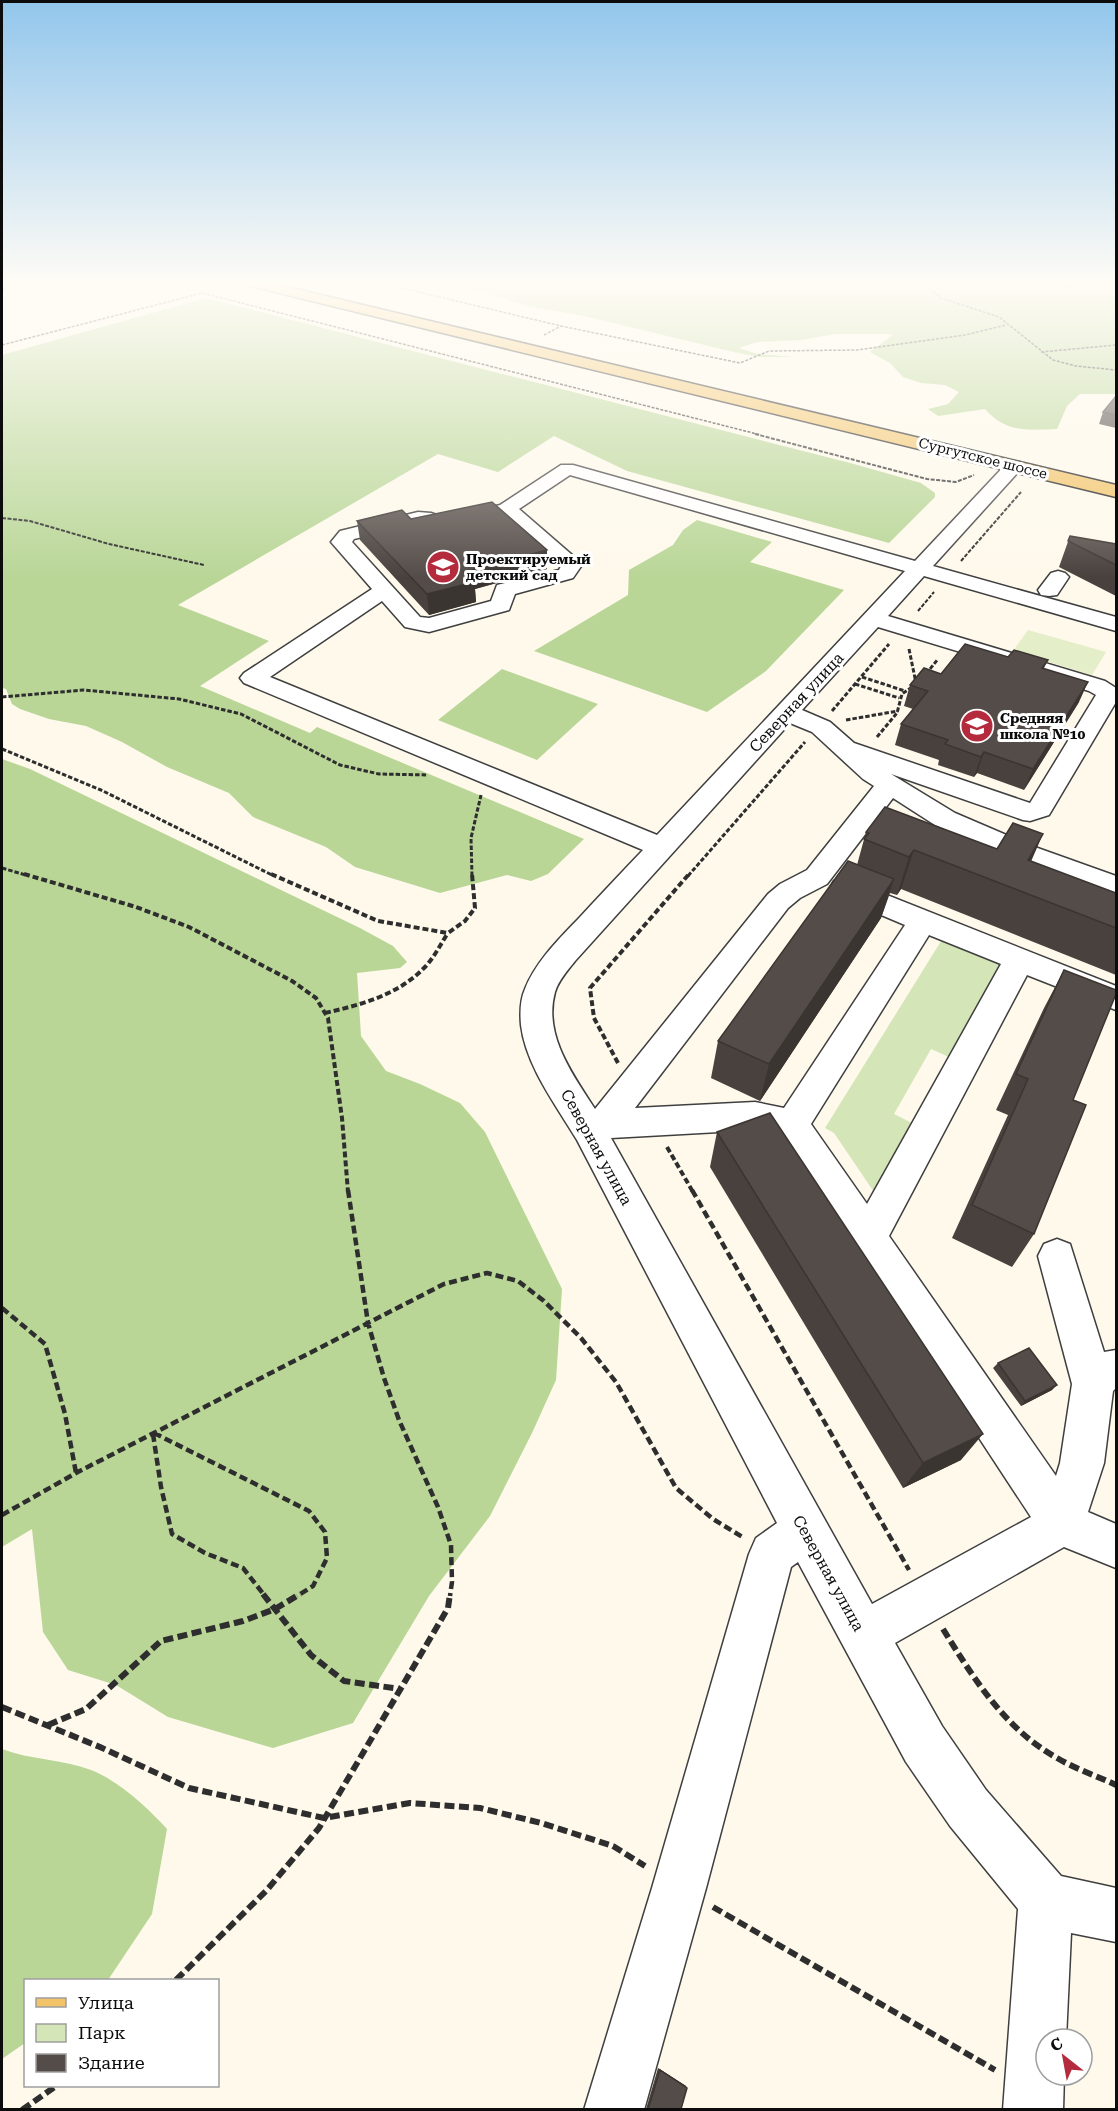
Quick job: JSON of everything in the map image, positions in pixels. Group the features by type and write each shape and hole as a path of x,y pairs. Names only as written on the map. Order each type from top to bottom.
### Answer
{"main road":[{"name":"Сургутское шоссе","path":"663,382 1116,491"}],"street":[{"name":"Северная улица","path":"1014,466 564,953 548,973 538,993 536,1016 541,1043 596,1127 789,1543 863,1635 944,1775 968,1808 1046,1900"},
{"path":"507,509 572,565 566,574 505,590 501,604 429,625 413,622 341,542 347,535 418,518 430,519 442,525 507,509 557,467 872,562 924,562 1054,583 1116,608"},
{"path":"924,562 1116,624"},
{"path":"384,590 252,678 539,784 626,819 662,847"},
{"path":"853,751 1030,812 1040,809 1108,696 1107,692 1097,686 873,618"},
{"path":"787,713 819,726 853,751 889,785 955,823 1022,852 1116,886"},
{"path":"596,1127 632,1087 778,901 790,891 817,877 889,785"},
{"path":"817,877 1116,998"},
{"path":"792,1124 922,921"},
{"path":"868,1238 1019,960"},
{"path":"596,1127 755,1116 792,1124 1062,1524 1116,1546"},
{"path":"863,1635 1062,1524 1082,1463 1105,1376 1057,1256"},
{"path":"614,2109 680,1888 789,1543"},
{"path":"1034,2101 1046,1900 1116,1915"}],"path":[{"path":"550,382 927,479 956,482 980,472"},
{"path":"2,519 35,521 108,544 168,554 204,565"},
{"path":"914,630 906,639 917,685"},
{"path":"853,751 898,710 899,698 905,691 917,685 952,642"},
{"path":"862,677 905,691"},
{"path":"855,684 899,698"},
{"path":"2,697 84,690 199,703 241,714 332,762 372,772 413,777 433,774"},
{"path":"819,726 898,710"},
{"path":"2,749 101,790 170,826 321,898 378,921 448,933"},
{"path":"325,1013 369,1002 396,988 422,970 448,933 465,921 475,908 470,854 471,820 481,794 472,790"},
{"path":"2,868 136,907 189,927 292,981 316,998 328,1018 348,1194 368,1323 399,1420 438,1507 451,1545 452,1582 448,1608 319,1828 266,1891 177,1979"},
{"path":"598,977 590,988 588,1003 595,1022 632,1087"},
{"path":"652,1122 926,1600 982,1692 1049,1754 1116,1785"},
{"path":"2,1515 76,1473 444,1284 487,1274 518,1281 581,1338 616,1382 676,1488 713,1519 789,1543"},
{"path":"2,1308 45,1344 65,1414 76,1473"},
{"path":"153,1433 161,1487 172,1534 205,1553 243,1568 311,1655 344,1682 400,1689"},
{"path":"47,1725 86,1709 161,1641 243,1621 275,1609 313,1586 327,1558 325,1532 309,1511 153,1433"},
{"path":"2,1707 100,1747 189,1788 324,1818 410,1803 480,1808 541,1823 613,1846 1034,2101"},
{"path":"22,2109 53,2087"}],"green space":[{"path":"2,382 532,382 854,464 921,483 935,493 935,497 889,543 627,471 554,436 498,472 438,454 178,605 269,641 200,686 310,733 317,727 584,839 548,874 531,881 507,875 440,893 355,867 326,847 253,817 229,793 167,767 122,742 86,726 49,719 20,709 12,704 6,689 2,688"},
{"path":"917,382 1116,382 1116,394 1080,394 1067,406 1057,429 1027,429 1009,426 993,417 985,409 938,416 928,409 948,404 959,392 945,385"},
{"path":"697,520 772,542 750,562 844,590 766,671 707,712 534,651 628,595 629,570 673,545 683,530"},
{"path":"1028,630 1106,652 1092,675 1013,651"},
{"path":"502,669 598,704 537,760 438,720"},
{"path":"2,759 30,769 393,946 407,962 400,968 357,973 361,1036 386,1071 460,1103 485,1132 562,1289 556,1380 532,1433 490,1516 429,1596 353,1723 273,1748 168,1717 116,1685 68,1670 43,1632 32,1529 2,1547"},
{"path":"943,938 1004,963 951,1058 931,1049 894,1114 914,1124 874,1192 834,1133 825,1128"},
{"path":"2,1749 91,1770 132,1795 167,1829 152,1914 109,1979 24,1979 24,2044 2,2059"}],"building":[{"path":"1116,396 1116,415 1103,412"},
{"path":"492,502 547,550 464,572 474,582 427,594 357,521 402,510 411,519"},
{"path":"1070,536 1116,544 1116,565 1068,541"},
{"path":"965,644 1008,657 1014,650 1048,660 1042,668 1088,682 1033,769 984,752 981,757 945,744 948,740 901,724 928,691 910,685 924,668 941,674"},
{"path":"885,807 997,849 1013,823 1043,834 1028,860 1116,893 1116,928 914,850 909,857 864,839 869,833 866,832"},
{"path":"848,861 894,879 769,1064 718,1041"},
{"path":"1064,970 1116,990 1116,994 1073,1100 1086,1105 1034,1234 972,1205 1028,1079 1016,1074"},
{"path":"770,1113 983,1434 923,1463 717,1132"},
{"path":"1029,1348 1057,1385 1025,1401 998,1363"},
{"path":"660,2070 687,2088 681,2109 648,2109"}],"place":[{"name":"Проектируемый детский сад","path":"443,567"},
{"name":"Средняя школа №10","path":"977,726"}]}
